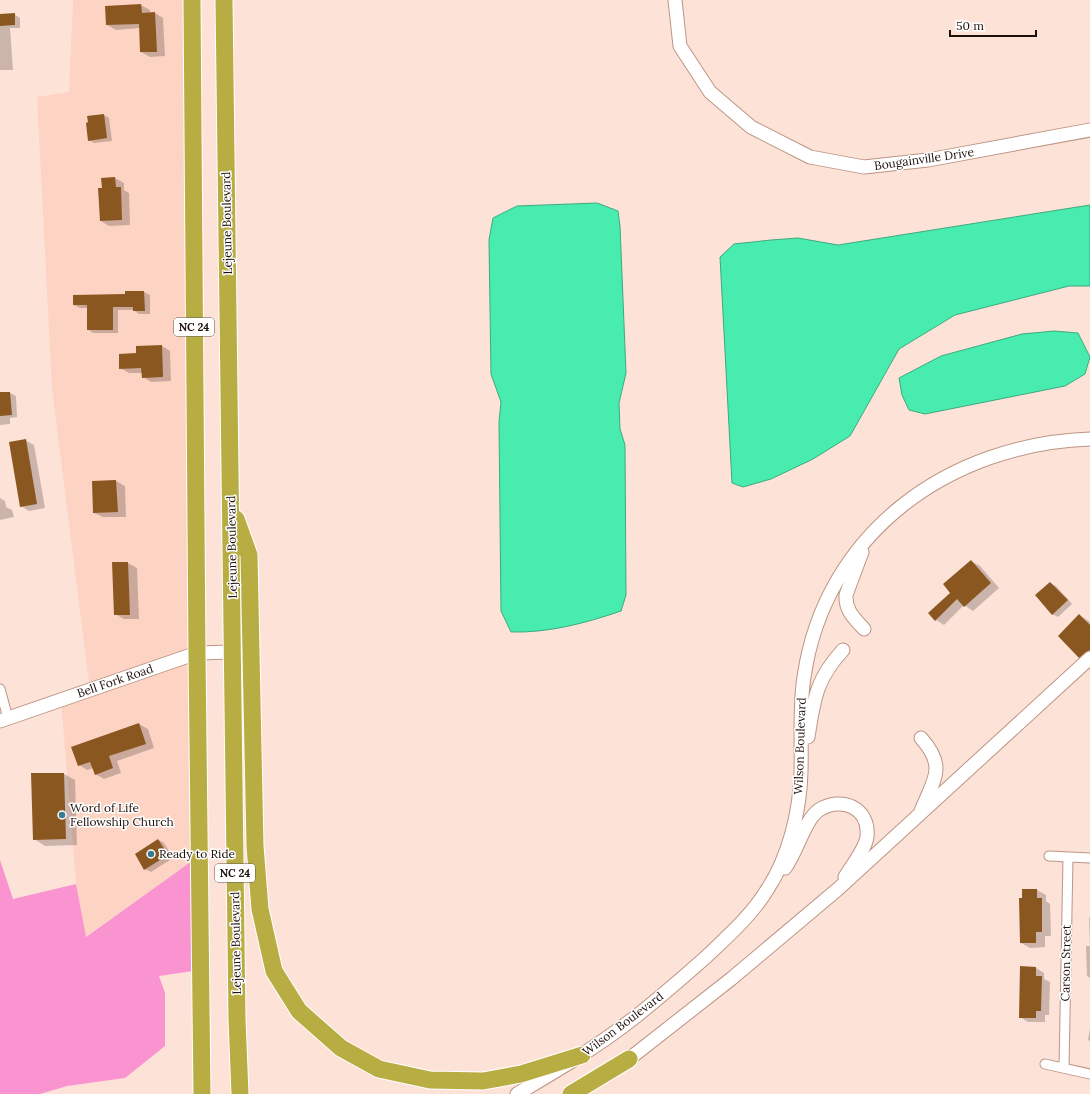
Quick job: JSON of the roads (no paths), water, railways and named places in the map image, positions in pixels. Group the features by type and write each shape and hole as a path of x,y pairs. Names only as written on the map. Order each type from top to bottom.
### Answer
{"highway":[{"name":"NC 24","path":"192,0 196,653 202,1094"},
{"name":"Lejeune Boulevard","path":"224,0 237,1019 240,1094"},
{"path":"231,505 249,555 255,846 260,909 274,972 299,1011 341,1048 379,1069 430,1080 483,1081 521,1074 582,1055"},
{"path":"571,1094 629,1059"},
{"path":"595,1094 629,1059"}],"main road":[{"name":"Bougainville Drive","path":"675,0 680,46 710,92 751,127 810,157 864,167 928,160 1090,130"},
{"name":"Wilson Boulevard","path":"517,1094 582,1055 624,1026 676,984 733,932 768,890 781,864 788,845 796,814 801,773 803,679 814,628 842,572 866,540 904,504 928,486 974,462 1015,448 1058,440 1090,439"},
{"path":"864,629 850,614 846,601 846,595 866,540"},
{"path":"801,773 818,684 829,665 842,650"},
{"name":"Bell Fork Road","path":"4,720 196,653 232,652"},
{"path":"629,1059 732,979 838,888 920,815 1090,658"},
{"path":"920,815 937,770 934,756 921,738"},
{"path":"768,890 793,857 811,818 825,807 840,803 855,807 861,814 865,822 867,838 838,888"}],"street":[{"path":"0,689 4,720"},
{"path":"1049,856 1090,858"},
{"name":"Carson Street","path":"1064,1068 1068,858"},
{"path":"1045,1064 1090,1074"}],"place":[{"name":"Word of Life Fellowship Church","path":"62,815"},
{"name":"Ready to Ride","path":"151,854"}]}
